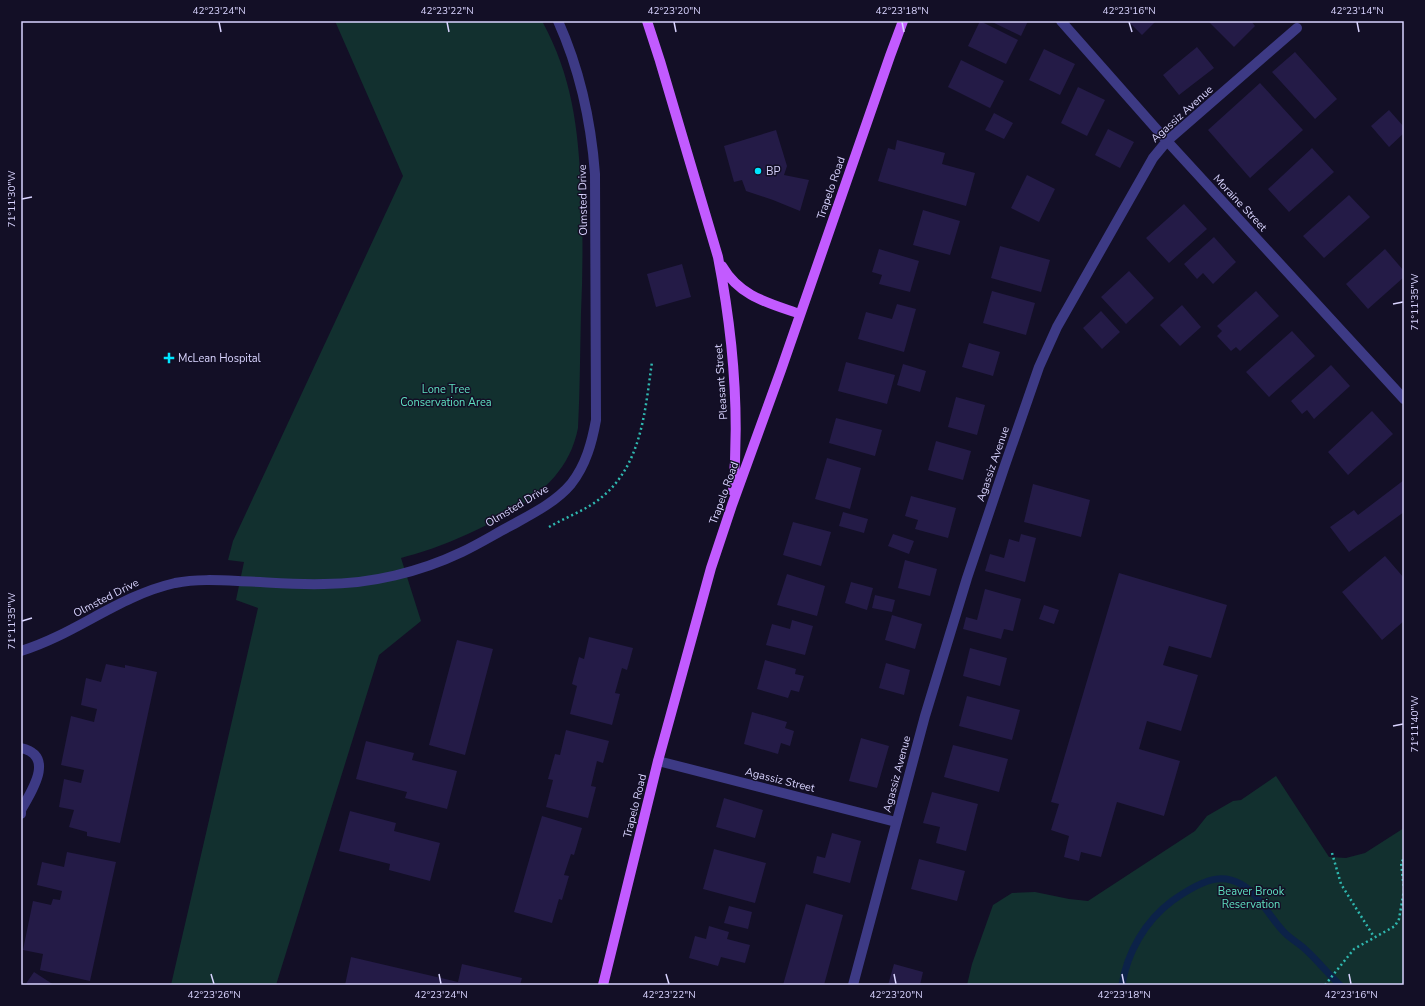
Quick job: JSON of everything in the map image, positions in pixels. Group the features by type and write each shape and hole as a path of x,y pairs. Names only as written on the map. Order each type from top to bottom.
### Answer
{"main road":[{"name":"Pleasant Street","path":"647,21 718,257 727,314 735,398 735,459 732,505"},
{"name":"Trapelo Road","path":"603,985 658,761 703,596 732,505 781,370 903,21"},
{"name":"Pleasant Street","path":"718,257 730,278 746,293 763,301 800,314"}],"street":[{"name":"Olmsted Drive","path":"21,651 51,640 112,607 144,592 176,583 208,580 324,584 366,580 406,572 443,560 467,549 539,510 562,493 572,483 591,447 596,420 595,174 587,108 567,42 558,21"},
{"name":"Moraine Street","path":"1061,21 1167,141 1404,399"},
{"name":"Agassiz Avenue","path":"853,985 925,716 965,586 1039,367 1057,327 1153,158 1167,141 1298,28"},
{"path":"21,748 29,751 36,758 40,771 21,810 21,814"},
{"name":"Agassiz Street","path":"658,761 896,822"}],"path":[{"path":"547,527 593,504 602,498 618,481 631,457 641,428 652,362"},
{"path":"1332,853 1341,884 1374,937"},
{"path":"1325,985 1354,949 1394,926 1399,919 1404,890 1401,862 1404,859"}],"green space":[{"name":"Lone Tree Conservation Area","path":"335,21 542,21 552,41 567,82 572,102 578,144 582,219 582,282 578,428 574,444 567,459 549,483 538,493 512,511 462,537 401,558 421,621 379,655 276,985 171,985 258,608 236,600 244,562 228,560 233,541 403,176"},
{"name":"Beaver Brook Reservation","path":"1276,776 1329,857 1346,858 1365,853 1404,828 1404,985 967,985 972,964 993,905 1012,893 1035,892 1069,899 1088,901 1195,831 1207,816 1233,801 1241,800"}],"building":[{"path":"980,21 1018,40 1006,64 968,46"},
{"path":"990,21 1028,21 1021,36"},
{"path":"1128,21 1156,21 1142,35"},
{"path":"1208,21 1251,21 1255,26 1234,47"},
{"path":"1197,47 1214,68 1179,95 1163,75"},
{"path":"1044,49 1075,64 1060,95 1029,80"},
{"path":"1295,52 1337,99 1315,119 1272,72"},
{"path":"961,60 1004,81 990,108 948,87"},
{"path":"1260,83 1303,130 1250,178 1208,130"},
{"path":"1078,87 1105,100 1087,136 1061,123"},
{"path":"1389,110 1404,127 1404,133 1389,147 1371,126"},
{"path":"994,113 1013,123 1004,139 985,130"},
{"path":"1108,129 1134,142 1120,168 1095,155"},
{"name":"BP","path":"776,130 787,166 784,175 809,180 800,211 746,191 742,180 734,182 724,146"},
{"path":"897,140 945,153 942,164 975,173 966,206 878,181 888,148 895,150"},
{"path":"1312,148 1334,172 1289,212 1268,189"},
{"path":"1027,175 1055,189 1039,222 1011,208"},
{"path":"1349,195 1370,217 1324,258 1303,236"},
{"path":"1184,204 1207,229 1169,263 1146,238"},
{"path":"923,210 960,221 950,255 913,245"},
{"path":"1214,237 1236,262 1213,284 1203,273 1197,279 1184,264"},
{"path":"1000,246 1050,260 1041,292 991,278"},
{"path":"879,249 919,261 910,292 879,284 882,275 872,272"},
{"path":"1385,249 1404,271 1404,277 1368,309 1346,284"},
{"path":"682,264 691,297 656,307 647,274"},
{"path":"1129,271 1154,298 1126,324 1101,297"},
{"path":"992,291 1035,303 1026,335 983,323"},
{"path":"1256,291 1279,316 1240,351 1236,347 1231,351 1217,336 1222,331 1217,326"},
{"path":"897,304 916,309 904,352 858,339 866,312 892,319"},
{"path":"1182,305 1201,327 1180,346 1160,325"},
{"path":"1101,311 1120,332 1102,349 1083,328"},
{"path":"1292,331 1315,356 1269,397 1246,372"},
{"path":"969,343 1000,352 993,376 962,367"},
{"path":"846,362 895,375 887,404 838,391"},
{"path":"903,364 926,371 920,392 897,385"},
{"path":"1331,365 1350,386 1314,419 1307,410 1302,414 1291,401"},
{"path":"956,397 985,405 977,435 948,427"},
{"path":"1372,411 1393,434 1348,475 1328,452"},
{"path":"836,418 882,430 875,456 829,443"},
{"path":"936,441 971,451 963,480 928,470"},
{"path":"827,458 861,468 850,509 815,499"},
{"path":"1404,480 1404,512 1349,552 1330,527 1354,510 1358,515"},
{"path":"1033,484 1090,500 1081,537 1024,522"},
{"path":"911,496 956,508 948,538 915,529 918,520 905,516"},
{"path":"843,512 868,519 864,533 839,526"},
{"path":"793,522 831,532 821,566 783,555"},
{"path":"893,534 914,541 909,554 888,546"},
{"path":"1021,534 1036,538 1025,582 985,571 990,554 1004,558 1009,539 1019,542"},
{"path":"1385,556 1404,578 1404,621 1382,640 1342,592"},
{"path":"905,560 937,569 930,596 898,588"},
{"path":"1119,573 1227,605 1211,658 1169,646 1163,665 1198,675 1181,731 1147,721 1139,749 1180,761 1164,816 1117,802 1101,857 1081,852 1079,861 1064,857 1069,836 1051,830 1059,804 1051,802"},
{"path":"787,574 825,586 817,616 777,605"},
{"path":"851,582 873,588 867,610 845,603"},
{"path":"985,589 1021,599 1013,631 1004,629 1001,639 963,629 966,617 977,620"},
{"path":"875,595 895,600 892,612 872,608"},
{"path":"1044,605 1059,610 1054,624 1039,619"},
{"path":"892,615 922,624 915,649 885,640"},
{"path":"792,620 813,626 805,655 766,645 772,624 790,629"},
{"path":"589,637 633,648 627,670 622,668 615,693 620,694 612,725 570,714 577,686 572,684 579,657 584,659"},
{"path":"457,640 493,649 465,755 429,745"},
{"path":"970,648 1007,658 1000,686 963,676"},
{"path":"765,660 796,669 795,674 804,676 799,692 791,690 788,698 757,689"},
{"path":"886,663 910,670 904,695 879,688"},
{"path":"106,664 125,668 125,665 157,672 120,843 87,836 87,832 69,827 74,810 59,807 64,779 81,783 84,770 61,765 71,716 94,722 97,709 81,705 86,678 101,682"},
{"path":"967,696 1020,710 1012,740 959,726"},
{"path":"752,712 787,722 785,728 794,731 790,746 781,743 778,754 744,744"},
{"path":"566,730 609,741 603,763 597,761 591,786 596,787 588,818 546,807 553,780 548,779 555,754 560,755"},
{"path":"861,738 889,746 877,788 849,781"},
{"path":"366,741 414,753 412,760 457,771 447,809 405,798 407,792 356,779"},
{"path":"953,745 1008,759 999,792 944,777"},
{"path":"932,792 978,804 966,851 936,843 940,827 923,823"},
{"path":"724,798 763,810 755,838 716,827"},
{"path":"350,811 396,823 394,831 440,843 430,881 389,870 390,864 339,851"},
{"path":"542,816 582,828 574,855 571,854 564,875 569,876 562,900 559,899 552,923 514,912"},
{"path":"832,833 861,841 850,883 813,873 817,856 825,858"},
{"path":"714,849 766,863 755,903 703,889"},
{"path":"67,852 116,862 90,981 40,970 43,954 23,950 33,901 51,905 53,899 60,900 62,891 37,885 42,862 64,867"},
{"path":"919,859 965,871 957,901 911,889"},
{"path":"806,904 843,915 824,985 783,985"},
{"path":"729,906 752,912 748,929 724,923"},
{"path":"709,926 729,932 727,939 750,945 745,963 721,957 718,966 689,958 695,936 706,939"},
{"path":"351,957 458,982 462,964 522,978 520,985 345,985"},
{"path":"894,964 923,972 920,985 888,985"},
{"path":"34,972 54,985 25,985"}],"waterway":[{"path":"1122,985 1124,973 1133,950 1139,938 1154,918 1162,909 1183,893 1216,879 1227,879 1238,882 1248,889 1259,900 1283,931 1306,950 1340,985"}],"place":[{"name":"BP","path":"758,171"},
{"name":"McLean Hospital","path":"169,358"}]}
